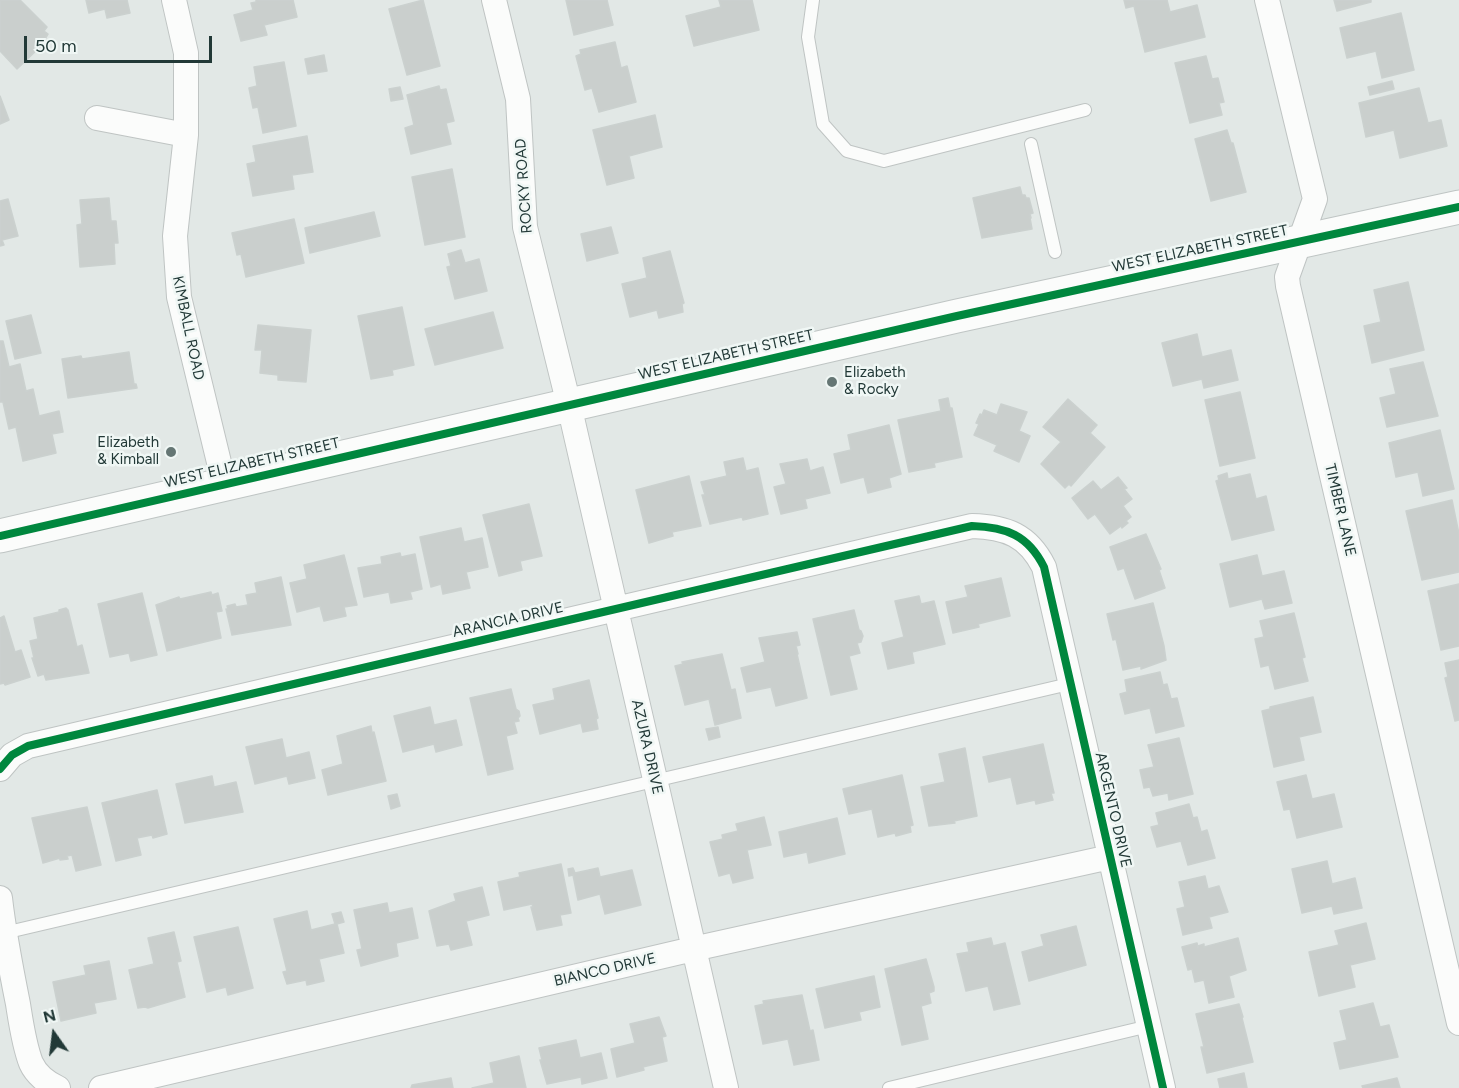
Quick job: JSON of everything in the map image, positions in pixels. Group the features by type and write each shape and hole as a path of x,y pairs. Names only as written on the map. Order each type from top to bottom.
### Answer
{"main road":[{"name":"WEST ELIZABETH STREET","path":"0,536 923,324 1459,207"}],"street":[{"name":"KIMBALL ROAD","path":"174,0 186,54 186,135 175,236 178,297 224,483"},
{"name":"ROCKY ROAD","path":"494,0 518,99 525,227 569,405"},
{"name":"TIMBER LANE","path":"1267,0 1315,199 1287,277 1288,286 1459,1023"},
{"path":"97,118 186,135"},
{"name":"AZURA DRIVE","path":"569,405 726,1088"},
{"name":"ARANCIA DRIVE","path":"0,769 12,755 28,746 972,526 994,527 1012,533 1027,543"},
{"name":"ARGENTO DRIVE","path":"1027,543 1044,567 1163,1088"},
{"name":"BIANCO DRIVE","path":"101,1088 693,949 1110,857"},
{"path":"0,898 4,933 22,1028 32,1063 38,1073 58,1088"}],"lane":[{"path":"813,0 808,37 823,124 847,150 884,161 1085,110"},
{"path":"1031,144 1055,252"},
{"path":"4,933 1069,684"},
{"path":"889,1088 1149,1026"}],"building":[{"path":"0,0 20,0 47,27 44,31 48,34 41,46 17,69 0,51"},
{"path":"86,0 127,0 130,13 107,18 105,9 89,13"},
{"path":"256,0 293,0 297,17 264,25 267,35 241,41 234,15 253,10 251,3"},
{"path":"423,0 440,66 407,75 389,9"},
{"path":"566,0 607,0 613,25 574,35"},
{"path":"719,0 752,0 759,30 694,46 686,16 721,7"},
{"path":"1124,0 1167,0 1170,12 1197,5 1205,37 1145,52 1134,6 1126,8"},
{"path":"1334,0 1371,0 1371,2 1337,11"},
{"path":"1401,13 1414,70 1382,78 1376,51 1347,58 1340,28"},
{"path":"615,42 621,68 627,66 636,102 599,112 592,88 585,90 576,56 581,54 580,50"},
{"path":"324,55 327,71 308,74 305,59"},
{"path":"1206,56 1212,79 1218,78 1224,102 1219,103 1222,115 1190,123 1175,63"},
{"path":"284,62 296,126 263,133 258,107 253,108 249,88 257,86 254,67"},
{"path":"1392,81 1394,89 1370,95 1368,87"},
{"path":"439,86 440,90 446,89 454,121 446,123 451,144 411,154 405,128 414,125 407,95"},
{"path":"400,87 403,99 391,101 389,89"},
{"path":"1419,88 1428,123 1441,120 1447,146 1400,158 1394,130 1366,137 1359,103"},
{"path":"0,96 9,120 0,124"},
{"path":"655,115 662,147 629,156 634,178 607,185 593,130"},
{"path":"1227,130 1231,143 1233,143 1246,192 1211,201 1195,139"},
{"path":"307,136 313,172 292,175 294,189 253,196 247,164 256,162 253,146"},
{"path":"452,169 465,237 425,245 412,177"},
{"path":"1020,187 1022,195 1029,198 1033,213 1030,214 1032,229 982,238 973,198"},
{"path":"109,198 111,221 116,221 118,243 114,243 115,264 80,267 77,225 82,224 80,200"},
{"path":"8,199 18,236 2,240 4,245 0,246 0,201"},
{"path":"374,212 380,236 310,253 305,228"},
{"path":"294,219 304,263 246,277 241,254 237,255 232,233"},
{"path":"611,227 618,253 587,261 581,234"},
{"path":"461,250 465,263 479,259 487,291 455,299 447,267 451,266 448,254"},
{"path":"670,251 684,303 682,304 683,312 659,318 657,310 630,317 622,284 647,278 643,258"},
{"path":"1408,282 1424,350 1372,363 1364,326 1381,322 1374,290"},
{"path":"402,307 414,365 392,370 393,375 371,379 358,316"},
{"path":"493,312 503,348 435,365 425,329"},
{"path":"31,315 41,353 15,359 6,321"},
{"path":"258,325 311,330 306,382 278,380 278,375 260,373 262,350 255,350"},
{"path":"1197,334 1202,357 1231,350 1238,380 1204,388 1202,379 1173,386 1162,343"},
{"path":"0,341 3,341 9,367 20,364 26,391 33,389 39,416 59,411 63,432 52,434 56,453 23,461 16,427 9,429 3,402 0,402"},
{"path":"129,352 134,384 137,388 68,398 62,359 81,356 82,359"},
{"path":"1423,362 1438,416 1387,427 1380,398 1396,394 1390,369"},
{"path":"1240,392 1255,458 1220,466 1205,400"},
{"path":"948,398 962,457 934,463 935,467 909,472 898,420 941,411 939,400"},
{"path":"1068,399 1097,425 1090,433 1105,447 1071,486 1069,484 1065,488 1041,464 1061,442 1043,427"},
{"path":"1001,404 1027,412 1019,431 1030,436 1019,462 994,451 997,445 974,435 980,414 982,415 984,410 997,415"},
{"path":"889,425 901,474 889,478 891,487 868,493 864,477 841,483 834,454 851,450 848,435"},
{"path":"1440,430 1454,489 1423,496 1418,472 1396,477 1389,443"},
{"path":"743,458 746,471 758,468 768,514 710,524 701,482 727,476 724,462"},
{"path":"807,459 810,471 823,467 830,493 805,499 807,508 781,514 774,487 786,484 780,464"},
{"path":"1227,473 1228,479 1250,474 1256,499 1266,496 1274,530 1232,540 1216,481 1219,480 1218,476"},
{"path":"689,476 701,526 672,532 673,536 649,543 636,490"},
{"path":"1118,477 1132,499 1123,506 1131,517 1122,528 1121,526 1110,534 1095,514 1088,519 1072,498 1093,481 1101,490"},
{"path":"1452,500 1459,534 1459,572 1422,580 1406,511"},
{"path":"529,504 542,556 520,561 522,570 499,576 483,515"},
{"path":"461,528 464,542 482,538 488,567 466,572 470,588 443,594 441,584 431,587 420,537"},
{"path":"1146,534 1161,569 1159,570 1165,588 1135,599 1124,568 1118,570 1110,547"},
{"path":"400,553 401,557 415,554 422,589 410,592 412,599 391,603 389,592 364,597 358,568 382,564 381,557"},
{"path":"344,555 357,605 344,607 346,616 324,621 320,606 297,612 290,583 307,579 304,565"},
{"path":"1257,555 1262,576 1284,571 1292,603 1265,609 1262,599 1230,607 1220,564"},
{"path":"281,577 291,625 232,635 227,606 248,605 246,595 257,593 255,583"},
{"path":"1001,578 1010,616 953,633 946,602 968,597 965,586"},
{"path":"1459,584 1459,646 1441,650 1428,591"},
{"path":"211,592 212,595 218,593 222,611 216,612 221,638 167,651 156,605 179,597 180,599"},
{"path":"142,593 157,655 131,661 129,653 110,657 98,604"},
{"path":"919,596 921,604 934,601 945,644 912,652 914,663 888,669 882,643 904,637 895,601"},
{"path":"1153,603 1166,660 1141,669 1141,666 1123,670 1107,614"},
{"path":"66,608 77,647 82,645 89,673 46,680 44,674 38,676 32,658 34,658 30,641 38,639 34,618"},
{"path":"854,610 859,630 863,636 861,642 857,643 860,653 849,656 857,689 831,695 813,619"},
{"path":"1294,613 1305,657 1302,658 1308,681 1275,689 1269,665 1261,667 1255,639 1264,637 1260,621"},
{"path":"4,616 15,652 21,650 30,677 5,685 0,684 0,618"},
{"path":"797,632 800,645 796,646 797,654 807,698 776,706 771,687 747,692 741,668 765,662 759,638"},
{"path":"722,654 731,690 735,689 741,718 715,725 709,699 685,705 675,666 683,664 682,662"},
{"path":"1459,660 1459,720 1455,721 1445,678 1448,677 1445,663"},
{"path":"1160,672 1163,685 1167,684 1171,699 1177,698 1184,726 1156,733 1150,708 1125,714 1120,694 1127,692 1125,680"},
{"path":"589,680 598,718 596,719 598,729 583,732 581,723 540,734 533,705 555,700 553,689"},
{"path":"511,689 520,716 519,721 514,722 517,733 506,736 513,769 488,775 470,698"},
{"path":"1313,697 1321,732 1299,737 1304,760 1274,767 1262,711"},
{"path":"430,707 434,725 456,720 462,745 436,752 434,744 403,752 394,716"},
{"path":"371,726 386,781 328,795 322,770 343,764 337,736"},
{"path":"718,727 720,737 709,740 706,729"},
{"path":"1179,738 1193,794 1169,800 1168,793 1153,796 1150,787 1144,788 1140,770 1154,767 1148,745"},
{"path":"282,739 286,758 309,752 315,778 289,784 287,776 255,784 246,747"},
{"path":"1043,744 1054,793 1051,793 1053,800 1036,804 1035,800 1017,804 1011,777 989,782 983,757"},
{"path":"965,748 977,816 954,821 955,823 929,826 921,787 945,782 939,754"},
{"path":"902,775 913,825 910,826 911,832 878,837 872,809 849,814 843,789"},
{"path":"1306,775 1312,799 1334,794 1342,827 1297,838 1290,809 1284,810 1277,782"},
{"path":"212,776 214,787 236,782 243,812 185,823 176,784"},
{"path":"157,790 167,834 153,838 152,835 137,838 141,855 116,861 102,803"},
{"path":"397,794 400,806 391,809 388,796"},
{"path":"1189,804 1193,818 1197,817 1201,832 1207,830 1215,858 1188,865 1181,841 1157,847 1151,827 1159,825 1156,813"},
{"path":"87,807 101,865 76,871 72,855 67,856 68,859 60,860 60,858 43,863 32,818"},
{"path":"764,817 771,845 747,850 753,878 733,883 730,873 719,876 710,842 723,839 722,835 738,831 736,824"},
{"path":"837,818 845,854 809,863 807,852 784,857 779,832"},
{"path":"1327,861 1332,884 1355,878 1362,908 1334,914 1332,906 1302,913 1292,869"},
{"path":"561,864 571,913 560,915 562,925 537,930 532,904 504,910 498,882 520,877 519,873"},
{"path":"573,868 575,873 598,868 600,877 632,870 641,905 605,914 600,894 578,900 573,875 569,876 568,869"},
{"path":"1205,876 1208,889 1219,886 1228,912 1209,917 1212,928 1183,935 1177,909 1185,907 1179,882"},
{"path":"482,887 489,915 466,921 472,945 451,950 449,944 437,946 429,911 456,901 454,894"},
{"path":"387,903 389,913 412,908 418,938 396,943 398,956 361,966 357,950 362,949 354,910"},
{"path":"307,911 311,930 335,924 332,914 341,912 344,922 337,924 344,953 319,959 324,981 307,985 306,980 287,984 283,972 287,971 274,919"},
{"path":"1366,923 1375,959 1350,965 1355,987 1319,996 1309,952 1339,945 1335,931"},
{"path":"1076,926 1086,965 1029,981 1022,952 1044,946 1041,935"},
{"path":"238,927 253,988 228,995 226,987 207,992 194,937"},
{"path":"174,932 181,961 177,962 185,997 148,1008 138,1008 129,970 154,964 148,938"},
{"path":"991,938 993,946 1005,943 1020,1004 994,1010 988,986 966,991 957,954 969,952 967,943"},
{"path":"1238,938 1246,970 1229,976 1234,997 1209,1003 1204,980 1195,982 1192,969 1188,970 1182,947 1197,943 1198,948 1204,944 1204,947"},
{"path":"926,959 934,987 934,991 929,993 931,1003 921,1006 928,1039 902,1045 885,969"},
{"path":"109,961 116,999 94,1003 96,1013 61,1021 53,982 86,975 84,966"},
{"path":"874,976 880,1007 859,1012 861,1020 825,1028 816,989"},
{"path":"802,995 819,1060 794,1065 788,1039 763,1044 755,1006 764,1004 763,1001"},
{"path":"1373,1003 1380,1027 1389,1025 1398,1057 1340,1069 1334,1043 1347,1040 1340,1011"},
{"path":"1239,1004 1253,1062 1207,1073 1201,1047 1204,1047 1196,1014"},
{"path":"659,1017 666,1036 662,1037 667,1061 617,1077 611,1049 635,1043 630,1024"},
{"path":"576,1040 580,1058 601,1053 607,1078 582,1084 581,1077 547,1084 539,1048"},
{"path":"519,1056 526,1088 472,1088 494,1083 490,1063"},
{"path":"1244,1073 1247,1088 1220,1088 1218,1079"},
{"path":"451,1078 453,1088 411,1088 412,1085"},
{"path":"1397,1078 1400,1088 1363,1088 1362,1086"}],"cycle path":[{"path":"0,536 957,316 1459,207"},
{"path":"0,769 12,755 28,746 972,526 1006,531 1031,547 1044,567 1163,1088"}],"place":[{"name":"Elizabeth & Rocky","path":"832,382"},
{"name":"Elizabeth & Kimball","path":"171,452"}]}
